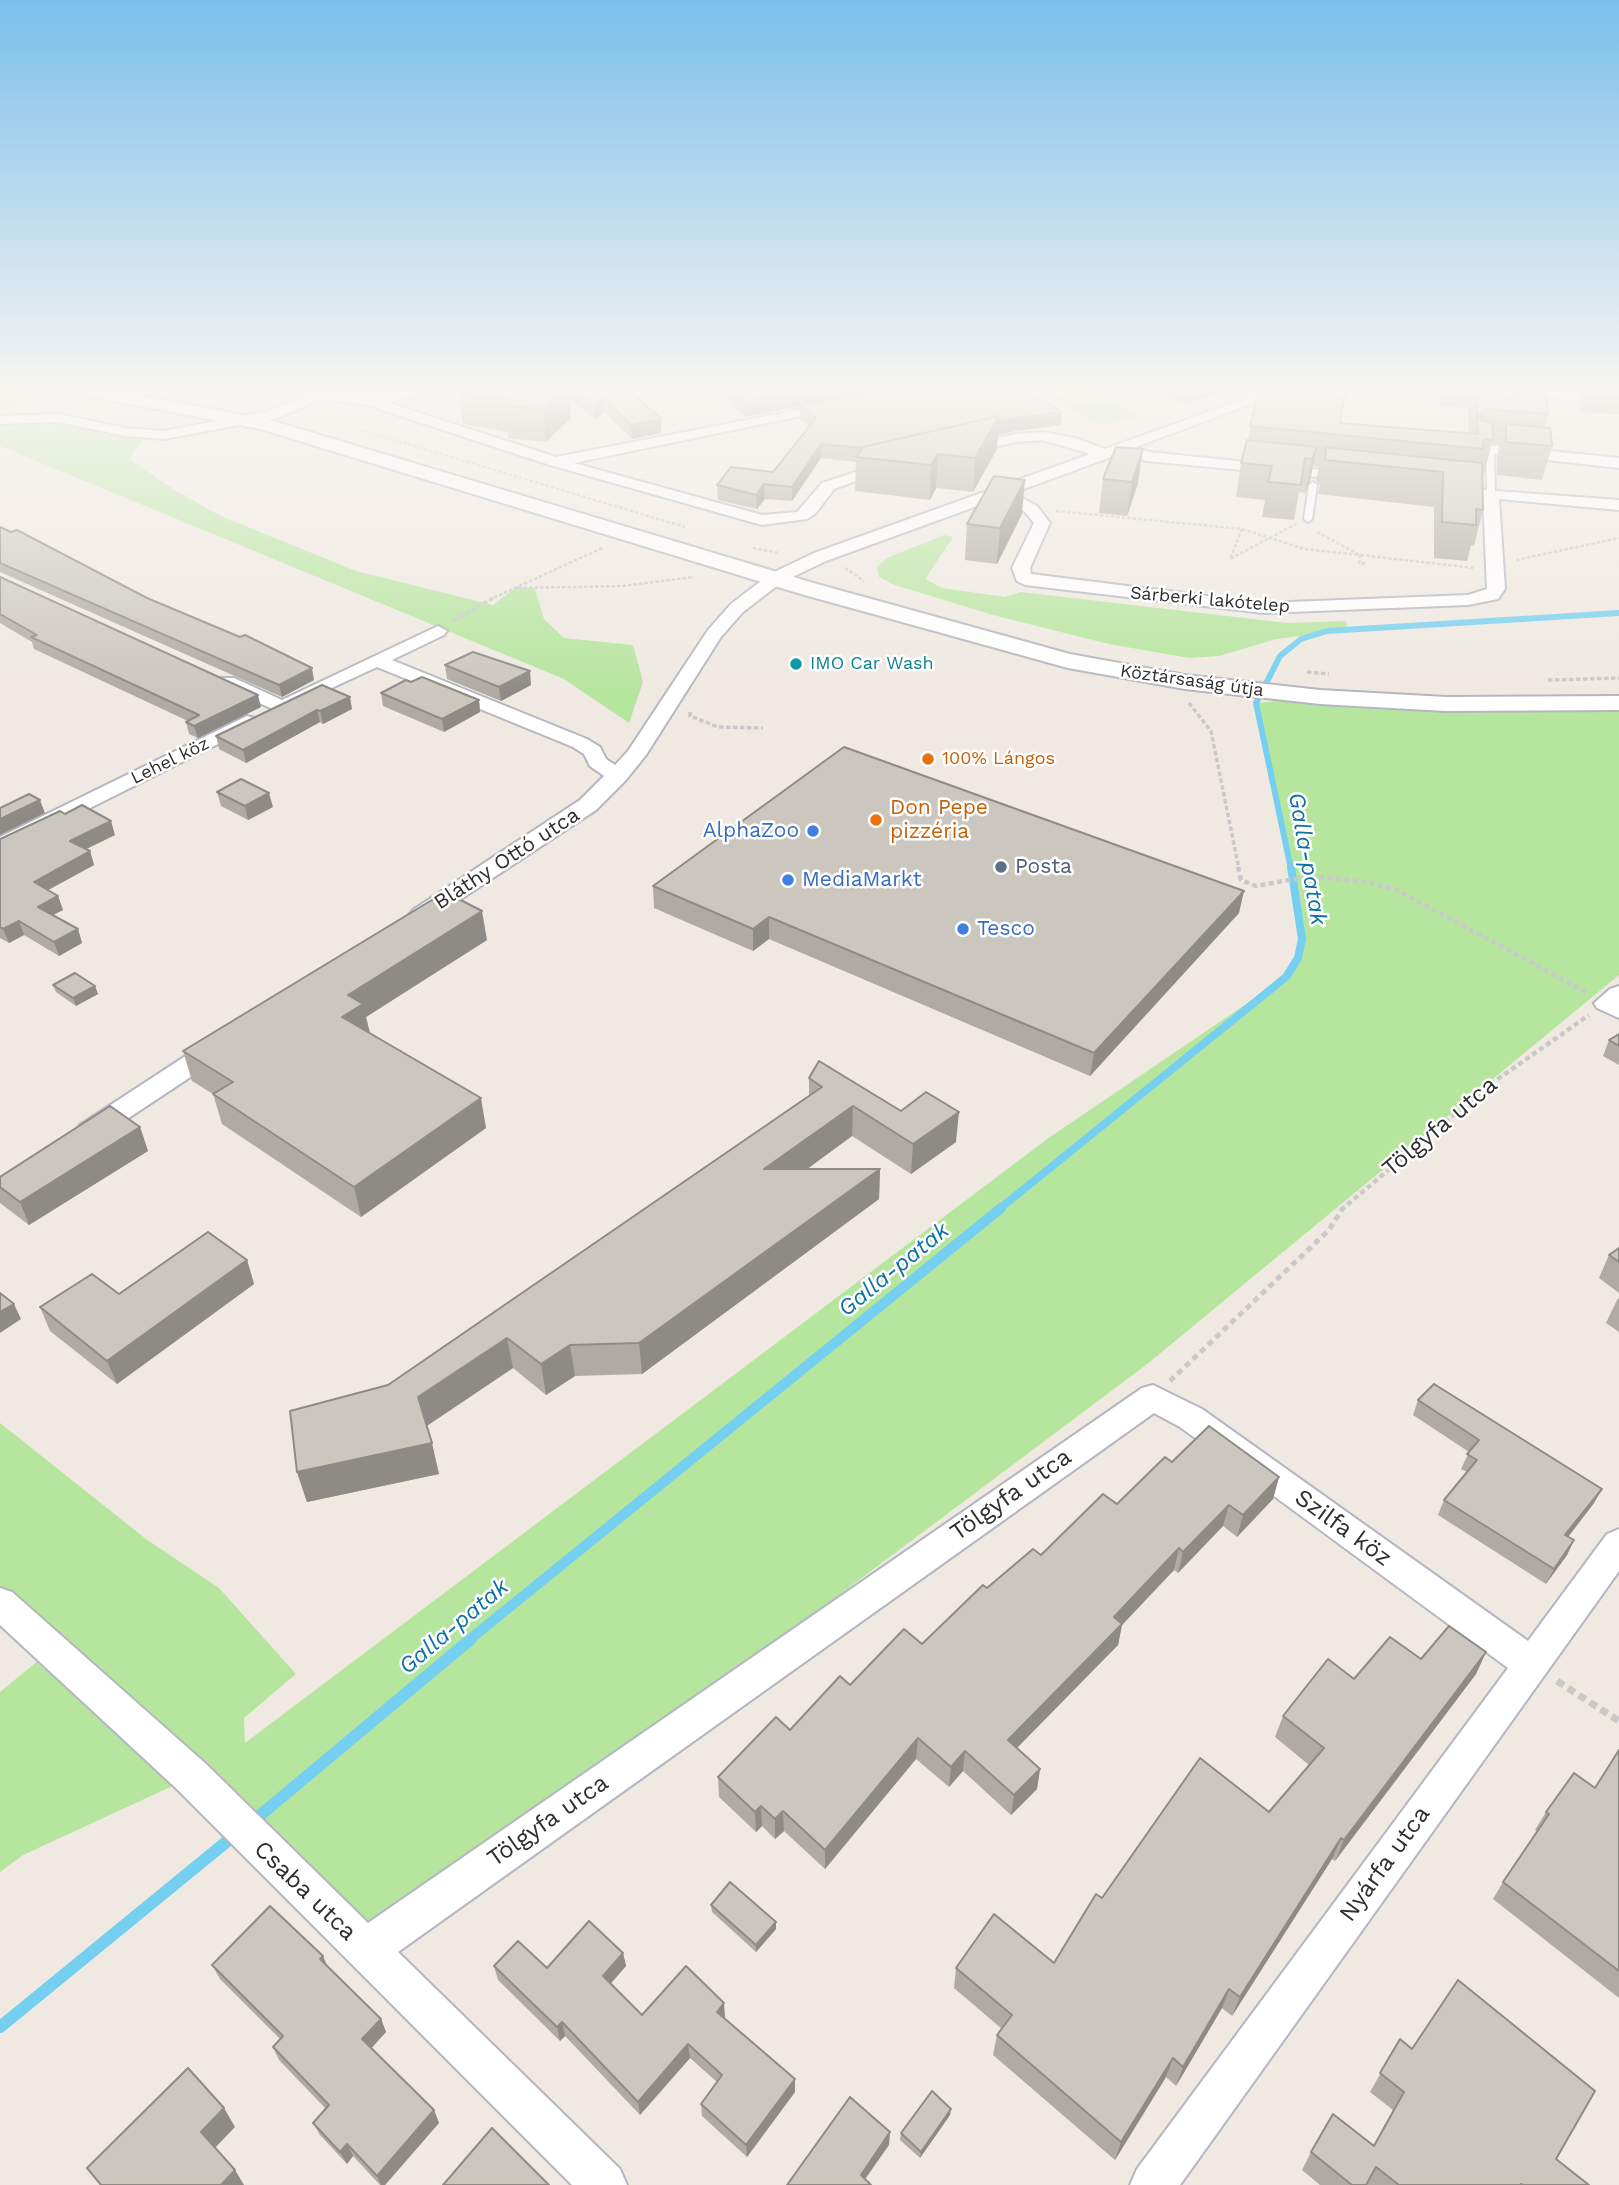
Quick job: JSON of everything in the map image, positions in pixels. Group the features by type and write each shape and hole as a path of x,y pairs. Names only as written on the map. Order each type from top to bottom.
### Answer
{"street":[{"name":"Köztársaság útja","path":"480,489 1033,652 1185,682 1227,680 1487,689 1619,687"},
{"name":"Köztársaság útja","path":"530,489 798,566 945,612 1075,647 1227,680"},
{"path":"648,489 744,517 775,521 801,516 810,510 826,489"},
{"path":"798,566 1008,489"},
{"path":"1464,490 1619,505"},
{"path":"1000,492 1031,509"},
{"name":"Sárberki lakótelep","path":"1031,509 1042,523 1021,572 1031,582 1241,606 1290,608 1483,599 1496,589 1491,493"},
{"name":"Bláthy Ottó utca","path":"404,926 552,832 588,805 618,777 656,725 714,634 737,608 776,578 798,566"},
{"name":"Lehel köz","path":"0,846 280,706 438,631"},
{"path":"378,661 580,743 593,751 597,762 618,777"},
{"path":"204,671 280,706"},
{"name":"Köztársaság útja","path":"1296,682 1446,704 1619,703"},
{"path":"70,1145 242,1031"},
{"name":"Szilfa köz","path":"1153,1397 1191,1418 1530,1664"},
{"name":"Tölgyfa utca","path":"365,1950 1153,1397"},
{"name":"Nyárfa utca","path":"1153,2185 1619,1544"},
{"name":"Csaba utca","path":"0,1603 244,1830 604,2185"}],"lane":[{"path":"1303,521 1312,489"},
{"path":"1490,489 1491,493"}],"path":[{"path":"1031,509 1242,529 1304,549 1495,567 1619,538"},
{"path":"1242,529 1230,559 1303,521"},
{"path":"1311,529 1360,555"},
{"path":"438,631 517,587 611,545"},
{"path":"1360,555 1359,563 1367,564"},
{"path":"844,567 863,581 875,584"},
{"path":"517,587 633,585 745,569"},
{"path":"1296,682 1340,675"},
{"path":"1539,680 1619,678"},
{"path":"1185,682 1183,694 1211,731 1241,880 1256,886 1311,876 1366,882 1397,890 1615,1003"},
{"path":"690,708 690,716 718,727 763,728"},
{"name":"Tölgyfa utca","path":"1153,1397 1329,1230 1339,1211 1488,1086 1615,1003"},
{"path":"1530,1664 1619,1721"}],"green space":[{"path":"104,489 173,489 221,516 356,571 493,605 517,587 535,589 544,619 564,638 633,645 643,682 629,723 564,679"},
{"path":"944,535 953,537 925,579 942,588 1005,597 1021,592 1287,623 1346,621 1348,630 1276,639 1219,656 1189,658 1109,644 993,615 895,585 879,577 877,567 887,558"},
{"path":"1320,697 1619,703 1619,975 1146,1365 365,1950 192,1777 23,1855 0,1872 0,1692 51,1650 0,1603 0,1423 146,1539 219,1588 296,1674 244,1718 245,1743 1050,1137 1286,977 1302,939 1299,905 1256,703"}],"building":[{"path":"732,489 760,489 756,495"},
{"path":"987,489 1020,489 1000,528 967,524"},
{"path":"1443,489 1483,489 1483,510 1476,509 1476,525 1442,522"},
{"path":"0,527 11,532 17,530 147,598 240,637 245,635 312,668 279,685 0,563"},
{"path":"0,577 258,695 194,726 186,722 199,715 31,637 37,635 0,614"},
{"path":"473,652 530,671 499,687 445,665"},
{"path":"422,677 479,700 442,719 381,693 406,680 411,682"},
{"path":"322,685 350,697 317,710 243,750 216,736"},
{"name":"Tesco","path":"844,747 1244,891 1094,1053 769,917 753,929 653,886"},
{"path":"241,779 269,793 245,806 217,792"},
{"path":"29,794 40,800 0,819 0,808"},
{"path":"82,805 111,821 70,841 90,851 34,882 58,896 38,907 78,929 54,942 19,921 3,929 0,927 0,839 60,811 65,814"},
{"path":"445,892 482,911 348,995 363,1004 342,1017 481,1098 354,1187 213,1094 233,1082 183,1051"},
{"path":"75,973 95,986 73,998 53,985"},
{"path":"1619,1034 1619,1046 1609,1040"},
{"path":"819,1061 901,1111 926,1092 959,1112 913,1144 853,1106 764,1169 880,1169 639,1343 570,1345 541,1364 507,1338 418,1397 432,1443 297,1472 290,1411 388,1385 822,1087 809,1078"},
{"path":"110,1106 140,1127 20,1202 0,1187 0,1177"},
{"path":"208,1232 247,1260 107,1361 40,1307 92,1274 119,1294"},
{"path":"1619,1248 1619,1262 1609,1255"},
{"path":"0,1293 14,1304 0,1312"},
{"path":"1434,1384 1602,1489 1565,1535 1574,1540 1554,1569 1444,1500 1477,1460 1467,1454 1479,1440 1418,1400"},
{"path":"1209,1426 1279,1477 1243,1515 1229,1505 1183,1552 1179,1548 1114,1617 1122,1624 1008,1740 1040,1769 1014,1795 965,1751 951,1767 918,1738 825,1850 783,1811 775,1819 761,1806 755,1812 718,1777 776,1717 790,1730 840,1676 850,1685 904,1629 922,1644 983,1585 987,1588 1033,1549 1041,1555 1103,1494 1117,1504 1165,1457 1172,1462"},
{"path":"1449,1626 1486,1652 1344,1840 1341,1838 1240,1997 1229,1989 1183,2067 1173,2058 1121,2142 997,2035 1012,2015 956,1968 994,1914 1054,1963 1096,1894 1102,1898 1200,1758 1269,1812 1324,1748 1283,1716 1328,1659 1354,1679 1390,1637 1421,1659"},
{"path":"1619,1750 1619,1971 1503,1882 1549,1814 1546,1812 1574,1773 1595,1788"},
{"path":"730,1882 776,1922 756,1945 711,1905"},
{"path":"270,1906 323,1956 320,1959 381,2019 362,2039 434,2110 377,2176 347,2144 340,2152 313,2123 329,2105 273,2047 283,2036 212,1965"},
{"path":"589,1921 623,1953 603,1976 642,2015 686,1966 724,2003 717,2012 795,2079 746,2145 701,2104 722,2075 688,2044 638,2102 562,2022 557,2027 494,1966 518,1941 547,1968"},
{"path":"1458,1980 1595,2091 1556,2159 1589,2185 1399,2185 1376,2167 1366,2185 1352,2185 1311,2152 1333,2114 1374,2146 1404,2092 1380,2073 1400,2039 1412,2049"},
{"path":"188,2068 224,2108 201,2132 235,2170 221,2185 101,2185 87,2168"},
{"path":"932,2091 951,2109 921,2152 901,2133"},
{"path":"850,2097 890,2132 861,2175 871,2185 787,2185"},
{"path":"492,2128 549,2185 443,2185"}],"waterway":[{"name":"Galla-patak","path":"1291,869 1256,703 1280,656 1301,639 1327,631 1619,613"},
{"name":"Galla-patak","path":"998,1210 1286,977 1298,958 1302,939 1291,867"},
{"name":"Galla-patak","path":"469,1640 1001,1208"},
{"name":"Galla-patak","path":"252,1822 471,1639"},
{"name":"Galla-patak","path":"0,2027 236,1834"}],"place":[{"name":"IMO Car Wash","path":"796,664"},
{"name":"100% Lángos","path":"928,759"},
{"name":"Don Pepe pizzéria","path":"876,820"},
{"name":"AlphaZoo","path":"813,831"},
{"name":"Posta","path":"1001,867"},
{"name":"MediaMarkt","path":"788,880"},
{"name":"Tesco","path":"963,929"}]}
